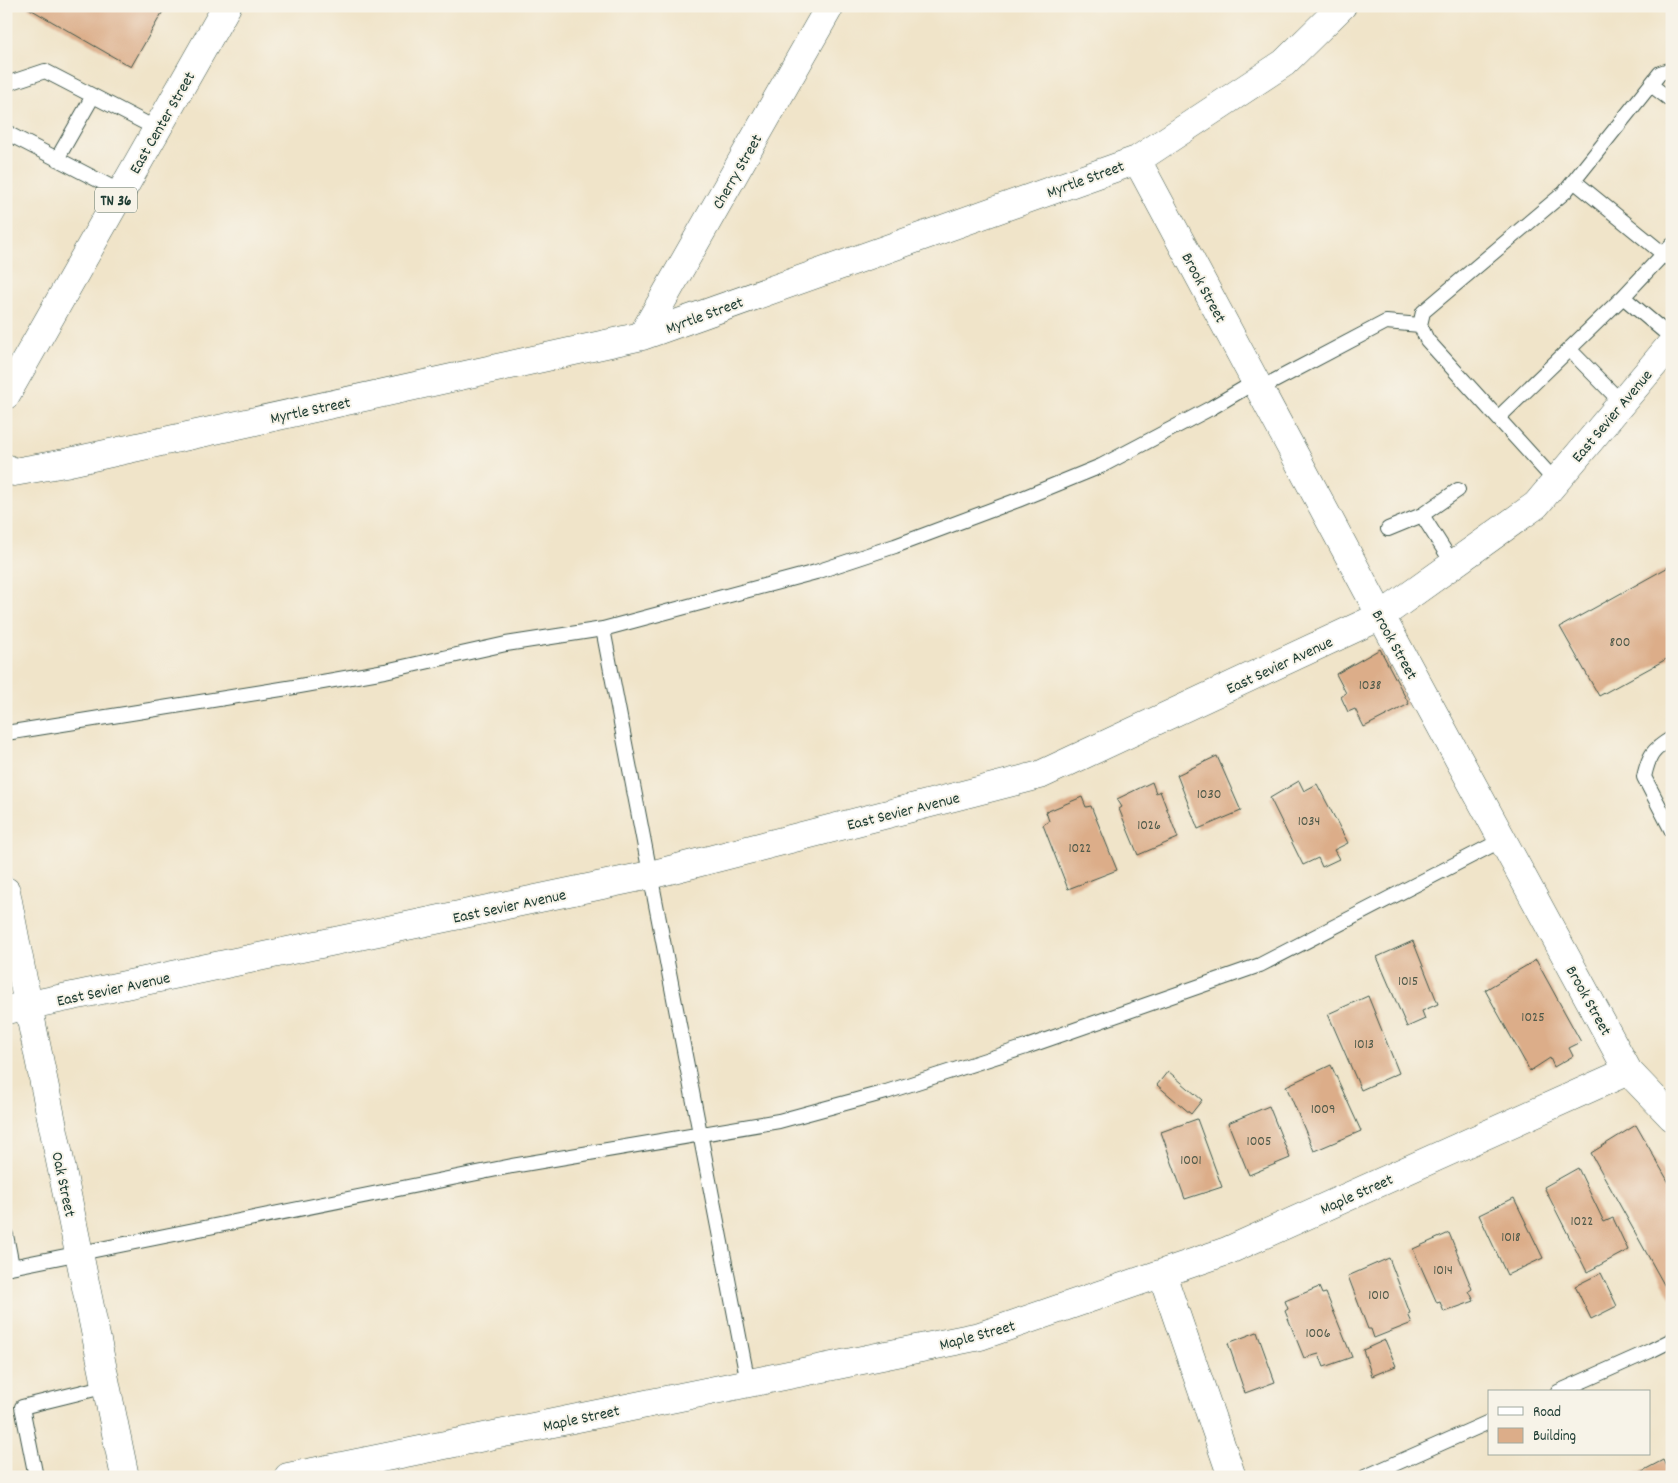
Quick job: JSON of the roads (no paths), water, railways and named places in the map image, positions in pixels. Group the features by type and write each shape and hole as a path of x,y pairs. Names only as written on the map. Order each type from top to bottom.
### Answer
{"street":[{"name":"East Center Street","path":"6,395 227,6"},
{"name":"Cherry Street","path":"642,336 830,6"},
{"name":"Myrtle Street","path":"6,468 14,472 66,463 642,336 1136,160 1284,63 1342,6"},
{"name":"Brook Street","path":"1136,160 1628,1070 1672,1117"},
{"name":"East Sevier Avenue","path":"17,1008 650,875 1040,775 1381,616 1536,505 1672,343"},
{"name":"Oak Street","path":"6,891 17,1008 79,1254 125,1477"},
{"name":"Maple Street","path":"288,1477 980,1336 1227,1252 1628,1070"},
{"path":"1162,1274 1232,1477"}],"lane":[{"path":"1556,481 1427,340 1420,324 1423,312 1565,192 1660,73 1672,69"},
{"path":"6,84 45,71 157,129"},
{"path":"1651,84 1672,101"},
{"path":"57,159 93,96"},
{"path":"6,129 7,132 121,192"},
{"path":"1498,418 1669,253 1574,180"},
{"path":"1623,297 1672,338"},
{"path":"6,732 294,687 385,671 506,644 603,629 816,572 895,546 1101,466 1211,408 1386,322 1420,324"},
{"path":"1569,349 1622,403"},
{"path":"1388,529 1422,515 1458,490"},
{"path":"1422,515 1453,564"},
{"path":"603,629 748,1383"},
{"path":"1672,738 1664,742 1648,758 1644,777 1672,831"},
{"path":"6,1235 9,1267 512,1166 779,1121 886,1092 1053,1038 1260,966 1502,840"},
{"path":"1562,1390 1672,1340"},
{"path":"36,1477 22,1407 107,1386"},
{"path":"1365,1477 1488,1422"}]}
